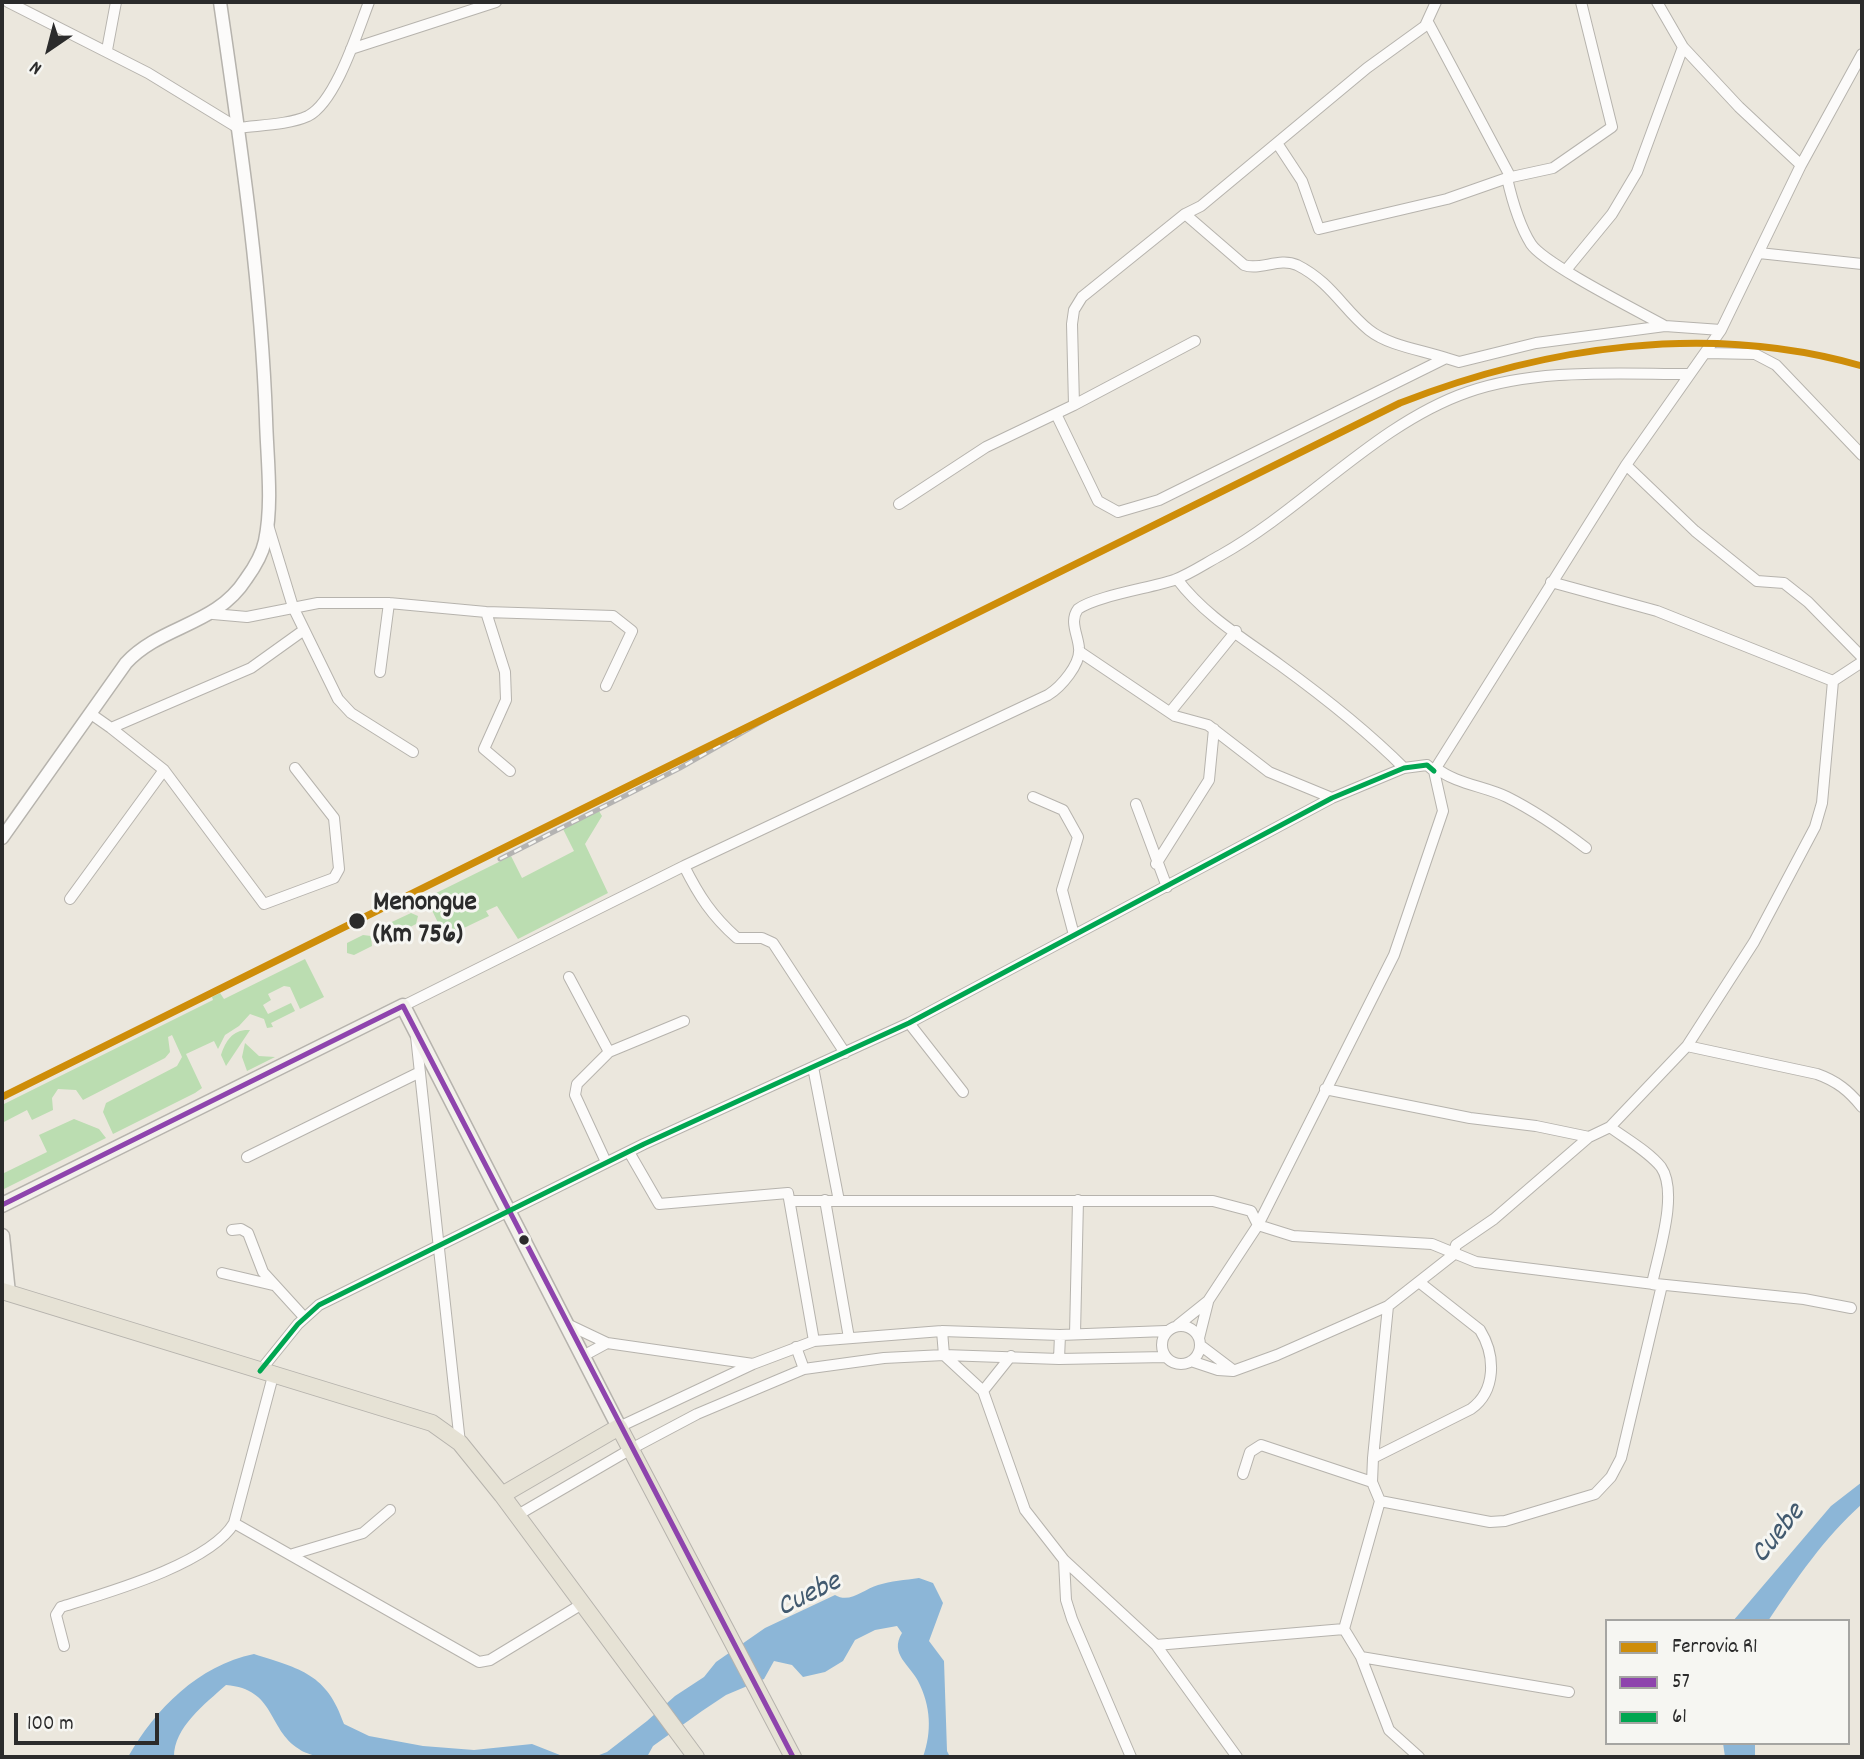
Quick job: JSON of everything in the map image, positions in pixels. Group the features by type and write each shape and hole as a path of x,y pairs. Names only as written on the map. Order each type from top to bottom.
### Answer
{"main road":[{"path":"2,1205 403,1006 565,1323 793,1757"},
{"path":"2,1236 5,1292 432,1423 460,1443 502,1495 696,1757"},
{"path":"502,1495 620,1427"},
{"path":"774,1757 778,1750 778,1730"}],"street":[{"path":"8,2 107,50 238,128 310,115 331,91 369,2"},
{"path":"107,50 116,2"},
{"path":"2,838 127,663 141,649 213,614 244,583 256,565 264,545 268,524 259,298 220,2"},
{"path":"351,48 496,2"},
{"path":"1425,26 1436,2"},
{"path":"1277,143 1302,181 1319,229 1447,199 1507,178 1553,168 1612,127 1581,2"},
{"path":"1657,2 1683,47 1739,107 1801,164"},
{"path":"1074,405 1072,324 1077,304 1185,214 1201,206 1367,68 1429,24 1510,176 1507,178 1513,202 1532,246 1566,270 1665,326"},
{"path":"1566,270 1612,214 1637,172 1683,47"},
{"path":"620,1427 753,1364 814,1341 942,1331 1075,1335 1166,1331 1208,1301 1258,1225 1394,955 1420,888 1443,811 1435,769 1626,465 1721,330 1801,164 1862,54"},
{"path":"1185,214 1244,265 1256,268 1263,264 1292,263 1324,283 1359,321 1378,336 1459,362 1536,343 1665,326 1721,330"},
{"path":"1759,253 1862,264"},
{"path":"899,504 986,447 1057,415 1195,341"},
{"path":"1706,353 1755,354 1776,365 1862,455"},
{"path":"1057,415 1098,501 1118,512 1159,500 1446,358"},
{"path":"403,1006 684,866 1048,695 1068,676 1080,652 1073,620 1082,606 1177,579 1272,524 1387,437 1437,406 1469,392 1532,378 1617,373 1689,374"},
{"path":"516,1516 631,1448 708,1409 804,1369 884,1358 944,1355 1059,1359 1166,1357 1178,1364 1191,1361 1218,1370 1233,1371 1277,1355 1388,1306 1453,1255 1456,1245 1494,1219 1589,1137 1610,1127 1687,1046 1754,942 1815,827 1822,803 1833,681 1862,659 1800,596 1784,583 1757,581 1695,531 1626,465"},
{"path":"268,524 293,607 344,707 413,752"},
{"path":"1177,579 1215,621 1236,631 1356,722 1404,768"},
{"path":"1551,582 1657,611 1833,681"},
{"path":"213,614 247,617 326,603 389,603 486,612 608,615 619,618 632,631 606,687"},
{"path":"380,672 389,603"},
{"path":"486,612 505,672 506,700 484,749 510,771"},
{"path":"111,728 251,668 304,630"},
{"path":"1171,711 1236,631"},
{"path":"1080,652 1175,716 1199,721 1214,729 1269,772 1332,798"},
{"path":"91,714 164,770 260,902 268,904 334,878 339,869 332,814 295,768"},
{"path":"1156,864 1209,780 1214,729"},
{"path":"64,1646 56,1615 61,1607 145,1580 219,1542 234,1523 267,1373 304,1317 319,1305 606,1162 909,1023 1332,798 1404,768 1427,765 1504,796 1527,808 1586,848"},
{"path":"70,899 164,770"},
{"path":"1033,797 1063,810 1078,837 1062,890 1074,935"},
{"path":"1136,804 1156,864 1167,887"},
{"path":"684,866 706,908 737,938 762,938 772,943 845,1053"},
{"path":"569,977 609,1052"},
{"path":"606,1162 575,1089 609,1052 684,1021"},
{"path":"909,1023 963,1092"},
{"path":"415,1030 460,1443"},
{"path":"1687,1046 1832,1079 1849,1091 1862,1107"},
{"path":"813,1067 839,1201"},
{"path":"247,1157 418,1073"},
{"path":"1325,1089 1470,1118 1536,1126 1589,1137"},
{"path":"1380,1501 1490,1522 1520,1518 1595,1494 1611,1477 1621,1458 1657,1285 1669,1198 1666,1178 1653,1160 1610,1127"},
{"path":"629,1152 659,1204 788,1193 792,1201 814,1341"},
{"path":"825,1200 849,1338"},
{"path":"1075,1335 1078,1200"},
{"path":"792,1201 1213,1201 1251,1210 1258,1225 1293,1236 1432,1244 1453,1255 1476,1262 1657,1285 1804,1299 1852,1308"},
{"path":"232,1230 241,1229 248,1233 261,1269 304,1317"},
{"path":"222,1273 273,1285"},
{"path":"1373,1458 1483,1401 1491,1380 1491,1360 1480,1330 1419,1282"},
{"path":"1191,1361 1200,1342 1208,1301"},
{"path":"1388,1306 1372,1482 1380,1501 1344,1629 1361,1657 1390,1730 1419,1757"},
{"path":"565,1323 607,1343 753,1364"},
{"path":"1178,1325 1191,1328 1200,1342 1233,1371"},
{"path":"942,1331 944,1355 983,1391 1026,1510 1064,1560 1156,1645 1237,1757"},
{"path":"1166,1331 1161,1344 1166,1357"},
{"path":"1059,1359 1060,1335"},
{"path":"583,1356 607,1343"},
{"path":"796,1347 804,1369"},
{"path":"983,1391 1012,1356"},
{"path":"1243,1474 1250,1452 1261,1445 1372,1482"},
{"path":"541,1472 554,1492"},
{"path":"293,1554 363,1533 390,1510"},
{"path":"234,1523 293,1554 479,1662 490,1660 582,1604"},
{"path":"1064,1560 1066,1600 1072,1619 1131,1757"},
{"path":"1156,1645 1344,1629"},
{"path":"1361,1657 1569,1692"}],"green space":[{"path":"599,811 602,816 585,844 608,893 518,939 497,906 486,911 489,916 445,937 426,898 511,856 522,878 574,851 563,829"},
{"path":"411,913 418,916 416,924 387,939 381,937 381,927"},
{"path":"363,935 371,936 372,946 354,955 347,953 347,943"},
{"path":"305,959 324,997 300,1009 290,987 284,986 268,994 271,1000 263,1005 268,1014 291,1003 295,1011 271,1023 273,1027 267,1028 264,1019 250,1014 239,1026 225,1035 218,1049 214,1041 186,1054 202,1088 195,1093 113,1134 103,1112 106,1103 177,1066 182,1057 172,1035 168,1037 170,1052 165,1058 83,1100 76,1090 58,1089 52,1098 53,1110 32,1120 27,1110 2,1123 2,1105 213,1000 212,997 220,993 224,999"},
{"path":"250,1030 226,1066 221,1055 228,1040 239,1031"},
{"path":"245,1043 259,1056 275,1057 247,1071 242,1057"},
{"path":"74,1119 99,1129 106,1138 2,1190 2,1174 47,1152 39,1135"}],"water":[{"path":"1862,1482 1862,1504 1823,1545 1769,1619 1735,1619 1831,1506"},
{"path":"919,1578 933,1583 943,1603 929,1641 944,1661 947,1751 950,1757 923,1757 929,1729 928,1709 918,1681 899,1653 902,1633 897,1626 875,1630 855,1640 843,1661 825,1672 803,1677 792,1665 774,1661 764,1679 726,1695 702,1711 653,1746 647,1757 594,1757 607,1752 675,1696 704,1677 716,1662 765,1628 835,1595 852,1597 878,1585"},
{"path":"254,1654 286,1664 310,1676 329,1694 344,1724 369,1736 423,1746 474,1750 532,1744 565,1757 320,1757 303,1752 289,1741 263,1702 254,1694 226,1685 200,1708 185,1726 175,1746 174,1757 128,1757 152,1722 180,1692 215,1668"},
{"path":"1723,1745 1755,1745 1755,1757 1725,1757"}],"railway":[{"path":"500,859 680,768 780,711"}],"rail line":[{"name":"R1","path":"2,1097 1400,403 1455,383 1512,367 1628,347 1687,343 1746,345 1804,353 1862,366"}],"transit line":[{"name":"61","path":"260,1371 298,1324 319,1305 644,1144 909,1023 1332,798 1404,768 1427,765 1434,771"},
{"name":"57","path":"2,1205 403,1006 793,1757"}],"place":[{"name":"Menongue (Km 756)","path":"357,921"}],"water label":[{"name":"Cuebe","path":"1780,1535"},
{"name":"Cuebe","path":"810,1597"}]}
